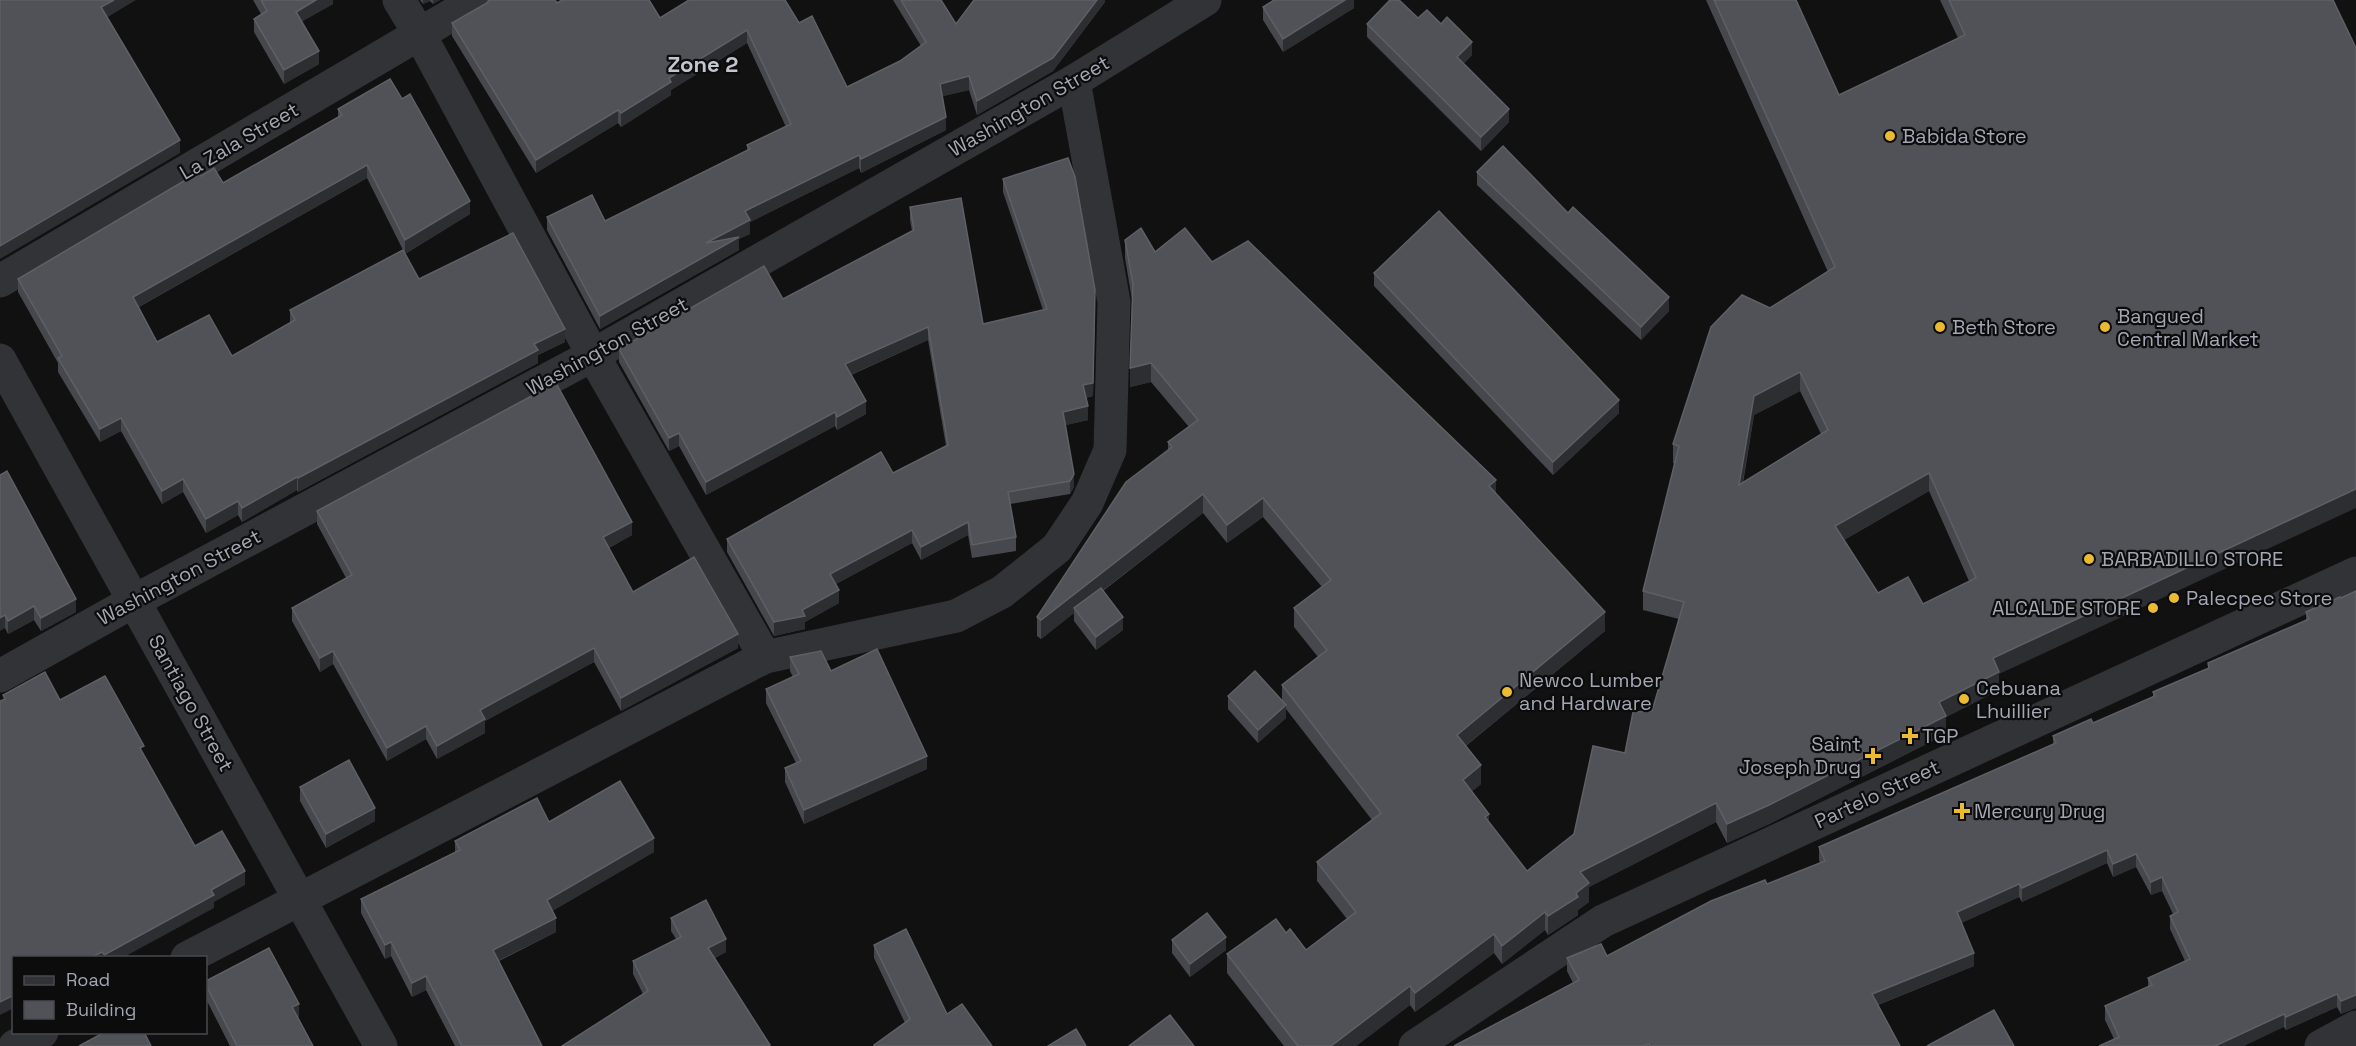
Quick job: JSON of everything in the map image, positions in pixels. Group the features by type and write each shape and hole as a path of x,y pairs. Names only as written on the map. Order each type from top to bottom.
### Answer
{"street":[{"path":"399,0 420,34 593,355 765,657"},
{"name":"La Zala Street","path":"0,281 477,0"},
{"name":"Washington Street","path":"0,676 134,601 593,355 1074,81 1205,0"},
{"path":"189,956 765,657 956,616 1002,592 1057,548 1087,503 1110,450 1114,302 1074,81"},
{"name":"Santiago Street","path":"0,360 381,1046"},
{"name":"Partelo Street","path":"1414,1046 1603,921 2356,573"},
{"path":"2321,1046 2356,1027"},
{"path":"15,1046 38,1034"}],"building":[{"path":"0,0 114,0 101,7 180,140 0,246"},
{"path":"261,0 316,0 296,12 319,51 284,70 254,19 267,11"},
{"path":"489,0 555,0 557,3 562,0 649,0 660,18 689,0 785,0 799,23 812,16 847,87 900,61 926,42 901,0 941,0 956,24 974,0 1097,0 1053,58 977,101 969,76 940,84 946,117 861,159 859,155 745,211 750,220 706,243 739,237 600,316 547,217 592,195 605,221 750,149 747,145 791,124 747,30 669,78 671,82 621,113 618,110 536,160 452,23"},
{"path":"1274,0 1345,0 1283,39 1263,7"},
{"path":"1390,0 1399,0 1418,18 1427,10 1441,24 1447,17 1472,42 1457,57 1509,109 1481,137 1367,24"},
{"path":"1714,0 1796,0 1839,95 1965,35 1949,0 2333,0 2356,48 2356,489 1993,658 1999,672 1939,702 1946,716 1769,805 1727,824 1716,803 1580,872 1589,883 1576,893 1578,897 1548,916 1545,912 1502,946 1494,934 1415,993 1410,986 1331,1046 1298,1046 1227,954 1276,919 1286,933 1290,929 1306,950 1356,912 1317,862 1381,813 1282,685 1327,650 1294,608 1331,580 1263,498 1227,525 1203,494 1041,620 1037,617 1126,482 1172,447 1168,442 1198,420 1151,363 1130,368 1133,284 1125,240 1141,228 1155,252 1185,228 1212,262 1248,241 1496,480 1489,486 1605,612 1457,735 1481,765 1463,780 1489,814 1485,817 1527,871 1574,834 1593,746 1625,753 1633,712 1652,711 1684,602 1643,591 1679,446 1673,444 1711,327 1742,295 1770,308 1835,267","holes":["1800,372 1828,430 1739,485 1754,396","1929,473 1976,578 1923,604 1908,577 1878,593 1835,526"]},
{"path":"390,79 402,99 410,94 470,201 405,240 367,165 133,297 157,342 209,315 232,356 295,320 290,310 403,250 419,279 513,233 565,329 534,344 538,350 242,508 238,501 206,519 183,479 162,491 121,418 100,429 58,358 62,356 18,279 199,172 201,176 214,168 223,183 342,115 338,109"},
{"path":"1503,146 1568,213 1573,207 1669,297 1641,327 1477,172"},
{"path":"1068,158 1075,177 1095,290 1093,383 1083,385 1088,406 1063,412 1074,474 1070,481 1008,492 1016,537 972,545 968,522 921,547 912,530 830,574 839,590 802,610 805,616 774,622 727,539 881,452 893,473 948,445 928,327 845,364 866,401 837,417 835,412 706,482 679,433 669,438 619,349 764,266 783,299 914,230 910,207 961,198 983,324 1047,309 1003,179"},
{"path":"1439,211 1619,400 1553,462 1374,273"},
{"path":"556,383 632,522 603,537 633,592 694,557 738,634 621,698 594,648 480,710 485,719 437,746 426,726 387,748 333,651 320,658 292,608 352,575 317,511"},
{"path":"7,471 76,599 41,618 34,606 8,621 5,615 0,618 0,475"},
{"path":"1101,588 1123,617 1096,637 1074,608"},
{"path":"2356,591 2356,995 2341,1001 2337,994 2286,1017 2284,1014 2215,1046 2099,1046 2119,1037 2105,1006 2152,985 2148,978 2190,959 2170,916 2178,912 2162,877 2151,882 2136,854 2113,864 2107,850 2022,888 2019,884 1957,912 1974,953 1872,994 1900,1046 1650,1046 1649,1044 1644,1046 1454,1046 1579,980 1567,958 1601,944 1607,956 1711,901 1765,880 1767,884 1825,861 1819,847 2056,743 2053,736 2091,719 2093,723 2155,696 2153,692 2209,668 2208,663 2309,619 2306,612"},
{"path":"877,649 927,756 804,810 785,768 801,761 766,689 799,674 790,657 821,651 831,671"},
{"path":"1255,671 1286,705 1258,730 1228,696"},
{"path":"45,672 60,700 105,676 144,746 140,748 195,846 222,831 245,871 211,890 214,895 104,955 102,952 94,956 12,956 12,996 0,1002 0,701 5,699 3,695"},
{"path":"349,760 375,808 326,834 300,787"},
{"path":"620,781 654,838 547,900 556,918 493,950 542,1046 462,1046 426,976 412,983 391,942 385,945 361,899 460,850 455,841 537,798 549,822"},
{"path":"706,900 726,939 708,948 770,1045 562,1046 648,991 633,961 681,937 671,918"},
{"path":"1207,913 1226,937 1190,964 1172,940"},
{"path":"906,929 947,1014 962,1004 992,1046 874,1045 910,1019 874,945"},
{"path":"269,948 299,1004 292,1007 313,1046 237,1046 207,987 207,980"},
{"path":"1994,1010 2014,1046 1927,1046"},
{"path":"1170,1015 1194,1046 1129,1046"},
{"path":"1076,1029 1086,1046 1048,1046"},
{"path":"101,1034 145,1034 151,1046 79,1046"}],"place":[{"name":"Babida Store","path":"1890,136"},
{"name":"Beth Store","path":"1940,327"},
{"name":"Bangued Central Market","path":"2105,327"},
{"name":"BARBADILLO STORE","path":"2089,559"},
{"name":"Palecpec Store","path":"2174,598"},
{"name":"ALCALDE STORE","path":"2153,608"},
{"name":"Newco Lumber and Hardware","path":"1507,692"},
{"name":"Cebuana Lhuillier","path":"1964,699"},
{"name":"TGP","path":"1910,736"},
{"name":"Saint Joseph Drug","path":"1873,756"},
{"name":"Mercury Drug","path":"1962,811"}],"district":[{"name":"Zone 2","path":"703,64"}]}
